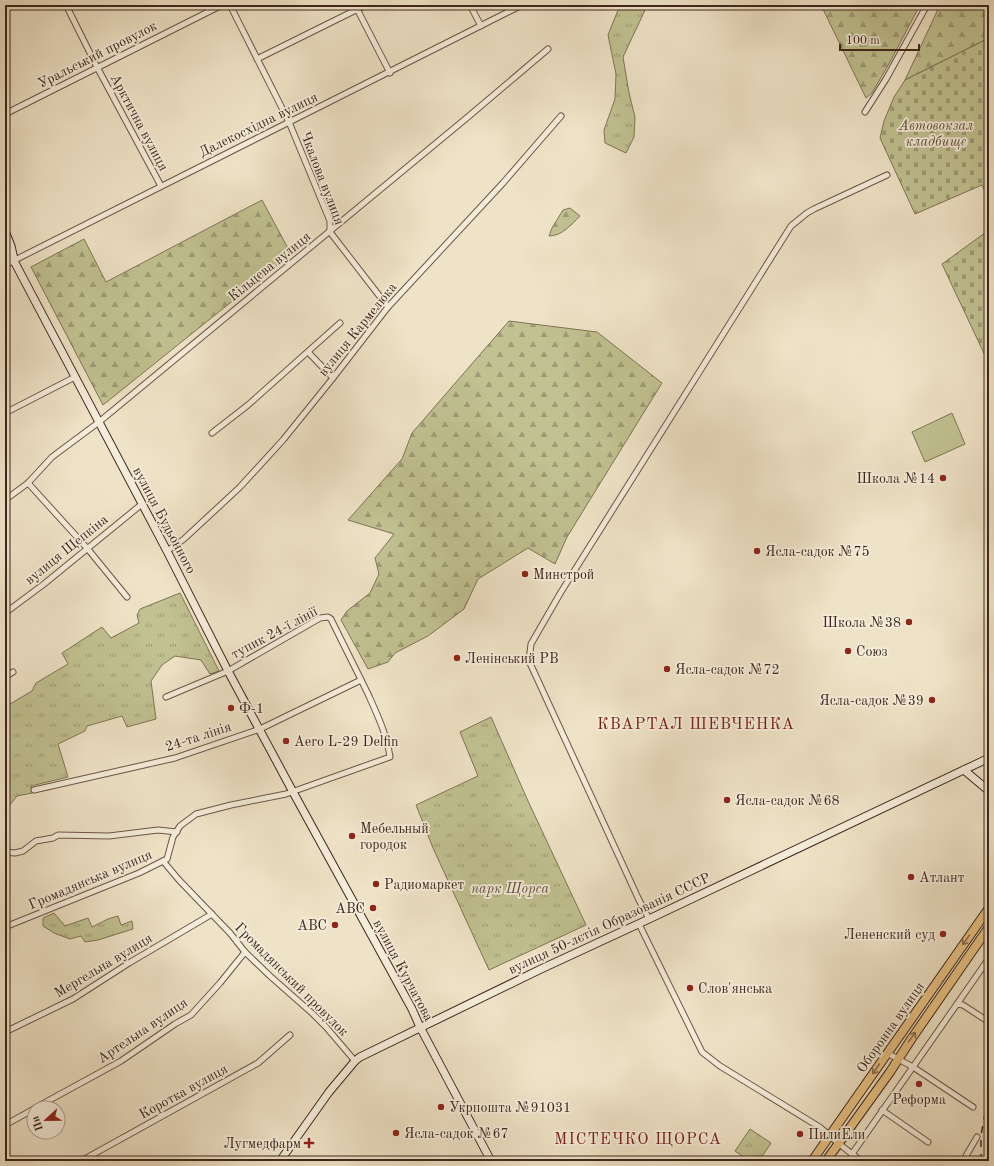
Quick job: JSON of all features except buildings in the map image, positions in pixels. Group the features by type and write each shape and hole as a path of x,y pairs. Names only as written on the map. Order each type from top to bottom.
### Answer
{"main road":[{"name":"вулиця Будьонного","path":"5,231 11,246 14,261"},
{"name":"вулиця Будьонного","path":"5,250 14,261 167,551 228,671 293,792"},
{"name":"вулиця 50-лєтія Образованія СССР","path":"280,1161 329,1092 360,1057 420,1027 989,758"},
{"path":"964,770 989,791"},
{"name":"вулиця Курчатова","path":"293,792 412,1009 420,1027 491,1161"},
{"name":"Оборонна вулиця","path":"812,1161 989,908"},
{"path":"977,925 988,931"},
{"name":"Оборонна вулиця","path":"826,1161 988,931"}],"street":[{"name":"Арктична вулиця","path":"66,5 97,67 161,186"},
{"name":"Уральський провулок","path":"5,114 222,5"},
{"name":"Чкалова вулиця","path":"230,5 289,122 330,221 330,232 388,307"},
{"path":"257,59 356,7 366,5"},
{"path":"470,5 481,26"},
{"name":"Далекосхідна вулиця","path":"5,266 161,186 390,73 522,5"},
{"path":"865,112 886,79 927,5"},
{"path":"356,7 390,73"},
{"name":"Кільцева вулиця","path":"5,500 28,483 52,457 99,422 330,232 548,49"},
{"name":"вулиця Кармелюка","path":"167,551 184,539 240,487 283,440 388,307 503,183 561,116"},
{"path":"649,919 636,895 529,661 531,644 561,592 745,297 792,226 814,209 887,175"},
{"path":"212,433 248,405 340,322"},
{"path":"308,352 333,378"},
{"path":"5,414 75,377"},
{"path":"28,483 87,548 127,597"},
{"name":"вулиця Щепкіна","path":"5,613 44,584 142,504"},
{"name":"тупик 24-ї лінії","path":"166,697 228,671 320,618 328,617 331,619 361,680"},
{"path":"5,677 13,672"},
{"name":"24-та лінія","path":"34,790 175,758 260,729 361,680"},
{"name":"Громадянська вулиця","path":"5,927 140,873 167,859 173,837 180,826 196,814 293,792 390,757 383,728 361,680"},
{"path":"5,852 14,853 24,851 36,841 53,838 58,835 109,836 158,830 177,832"},
{"name":"Громадянський провулок","path":"163,861 245,952 313,1014 355,1061"},
{"name":"Мергельна вулиця","path":"5,1032 73,998 212,914"},
{"path":"639,924 702,1052 720,1066 821,1128 861,1161"},
{"name":"Артельна вулиця","path":"50,1100 121,1061 175,1024 191,1015 245,952"},
{"path":"852,1154 987,961"},
{"path":"957,1004 962,1005 989,1022"},
{"name":"Коротка вулиця","path":"82,1161 258,1063 290,1036"},
{"path":"887,1053 913,1067 973,1107"},
{"path":"882,1110 928,1142"},
{"name":"Артельна вулиця","path":"5,1125 26,1113"},
{"path":"963,1161 977,1137"}],"green space":[{"path":"620,5 646,5 646,8 623,57 635,117 634,137 626,153 605,143 604,130 615,99 616,74 608,35"},
{"path":"821,5 920,5 872,93 866,98"},
{"path":"940,5 989,5 989,38 905,80"},
{"name":"Автовокзал кладбище","path":"989,38 989,200 982,185 915,214 880,138 884,121 894,97 905,80"},
{"path":"262,200 291,254 103,405 31,267 84,239 106,282"},
{"path":"570,208 580,216 562,232 554,236 549,236 563,210"},
{"path":"989,230 989,364 942,264"},
{"path":"509,321 597,332 662,383 567,537 555,564 528,548 478,579 464,609 428,636 395,653 388,662 368,669 341,620 347,611 370,593 379,574 375,558 394,534 348,520 402,459 412,433"},
{"path":"952,413 965,444 925,462 912,432"},
{"path":"180,593 219,671 210,674 201,660 175,656 162,665 151,681 156,719 127,727 122,716 87,726 85,731 58,744 68,777 31,786 32,793 17,796 5,811 5,707 32,691 36,683 68,664 62,653 102,627 111,638 139,623 137,615 140,609"},
{"name":"парк Щорса","path":"491,717 528,801 586,925 489,970 433,848 416,805 478,776 460,732"},
{"path":"54,913 65,926 88,918 92,927 118,916 121,925 132,921 133,929 98,940 85,942 81,936 70,939 54,933 43,926 43,918"},
{"path":"750,1129 771,1143 759,1161 750,1161 735,1151"}],"railway":[{"path":"981,1161 981,1135 989,1093"}],"place":[{"name":"Школа №14","path":"943,478"},
{"name":"Ясла-садок №75","path":"757,551"},
{"name":"Минстрой","path":"525,574"},
{"name":"Школа №38","path":"909,622"},
{"name":"Союз","path":"848,651"},
{"name":"Ленінський РВ","path":"457,658"},
{"name":"Ясла-садок №72","path":"667,669"},
{"name":"Ясла-садок №39","path":"932,700"},
{"name":"Ф-1","path":"231,708"},
{"name":"Aero L-29 Delfin","path":"286,741"},
{"name":"Ясла-садок №68","path":"727,800"},
{"name":"Мебельный городок","path":"352,836"},
{"name":"Атлант","path":"911,877"},
{"name":"Радиомаркет","path":"376,884"},
{"name":"АВС","path":"373,908"},
{"name":"ABC","path":"335,925"},
{"name":"Лененский суд","path":"943,934"},
{"name":"Слов'янська","path":"690,988"},
{"name":"Реформа","path":"919,1084"},
{"name":"Укрпошта №91031","path":"441,1107"},
{"name":"Ясла-садок №67","path":"396,1133"},
{"name":"ПилиЕли","path":"800,1134"},
{"name":"Лугмедфарм","path":"309,1143"}],"district":[{"name":"КВАРТАЛ ШЕВЧЕНКА","path":"696,723"},
{"name":"МІСТЕЧКО ЩОРСА","path":"638,1138"}]}
